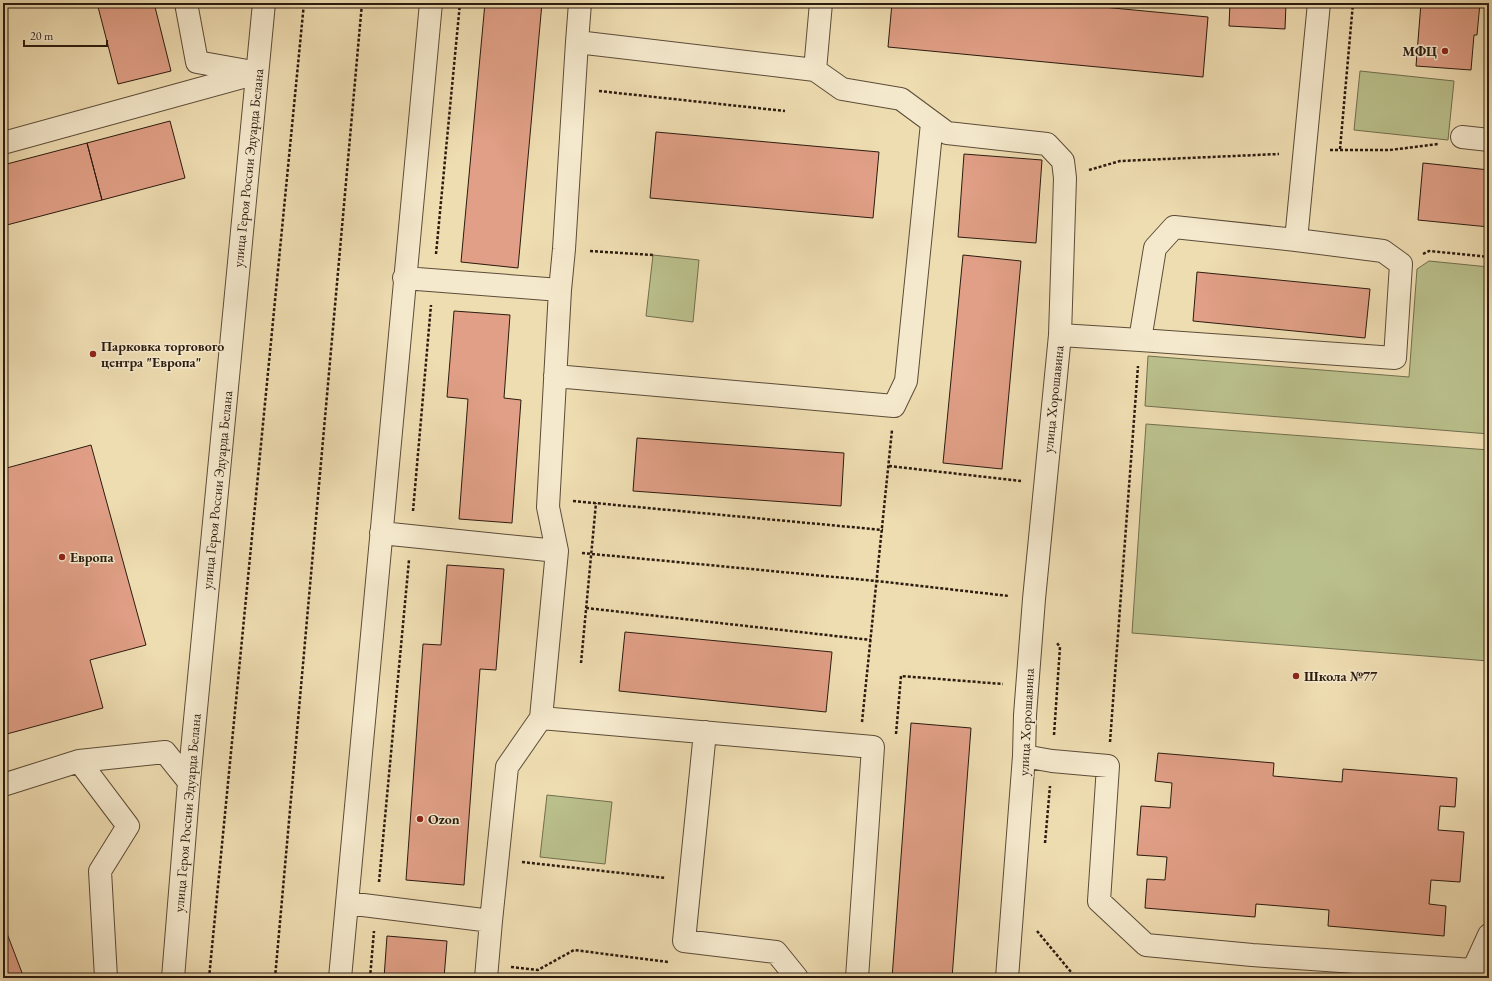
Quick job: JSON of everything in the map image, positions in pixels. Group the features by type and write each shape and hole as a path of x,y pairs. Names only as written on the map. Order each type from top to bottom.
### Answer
{"street":[{"path":"186,3 197,62 257,73"},
{"name":"улица Героя России Эдуарда Белана","path":"173,978 189,782 264,3"},
{"path":"340,978 404,278 431,3"},
{"path":"487,971 490,921 507,767 541,718 557,551 548,506 548,498 560,290 580,3"},
{"path":"577,42 815,70 821,3"},
{"path":"1296,240 1320,3"},
{"name":"улица Хорошавина","path":"815,70 842,89 902,99 947,133 1047,144 1063,161 1065,178 1060,335 1034,599 1007,978"},
{"path":"3,143 257,73"},
{"path":"555,376 894,406 906,381 932,123"},
{"path":"1462,137 1489,140"},
{"path":"1060,335 1395,358 1401,264 1383,251 1174,227 1155,248 1140,340"},
{"path":"404,278 560,290"},
{"path":"381,533 557,551"},
{"path":"541,718 873,747 857,978"},
{"path":"705,732 684,941 776,952 797,978"},
{"path":"3,784 79,761 165,752 189,782"},
{"path":"1024,756 1052,761 1108,766 1099,901 1146,946 1252,955 1473,970 1489,935"},
{"path":"79,761 128,826 100,871 106,978"},
{"path":"348,903 490,921"}],"path":[{"path":"209,978 304,3"},
{"path":"275,978 362,3"},
{"path":"370,978 433,280 460,3"},
{"path":"1340,149 1353,3"},
{"path":"574,88 785,111"},
{"path":"1065,178 1120,161 1340,149 1390,150 1440,144 1462,137"},
{"path":"564,249 653,255"},
{"path":"1401,264 1430,251 1489,257"},
{"path":"1108,766 1140,340"},
{"path":"859,746 883,530 894,406"},
{"path":"889,466 1045,483"},
{"path":"548,498 883,530"},
{"path":"581,663 596,503"},
{"path":"557,551 877,581 1034,599"},
{"path":"586,608 871,640"},
{"path":"1045,847 1060,647 1056,640"},
{"path":"896,739 901,676 1027,686"},
{"path":"497,859 690,880"},
{"path":"1038,925 1037,932 1076,978"},
{"path":"487,971 538,970 574,950 669,962"}],"green space":[{"path":"1360,71 1454,81 1448,140 1354,130"},
{"path":"653,255 699,260 693,322 646,316"},
{"path":"1429,261 1489,267 1489,434 1145,406 1148,356 1409,377 1417,269"},
{"path":"1146,424 1489,450 1489,661 1132,633"},
{"path":"547,795 612,802 605,864 540,857"}],"building":[{"path":"97,3 154,3 171,71 118,84"},
{"path":"485,3 542,3 518,268 461,262"},
{"path":"892,3 1060,3 1208,17 1203,77 888,47"},
{"path":"1230,3 1286,3 1285,29 1229,26"},
{"name":"МФЦ","path":"1421,3 1480,3 1477,35 1474,35 1471,70 1416,66"},
{"path":"170,121 185,178 102,200 87,143"},
{"path":"656,132 879,152 873,218 650,198"},
{"path":"87,143 102,200 3,226 3,165"},
{"path":"964,154 1042,160 1036,243 958,237"},
{"path":"1423,163 1489,170 1489,227 1418,220"},
{"path":"963,255 1021,261 1002,469 943,463"},
{"path":"1197,272 1370,289 1365,338 1193,321"},
{"path":"454,311 510,315 504,398 521,400 512,523 459,519 468,399 447,397"},
{"path":"637,438 844,453 841,506 633,491"},
{"name":"Европа","path":"91,445 146,645 90,660 103,708 3,735 3,469"},
{"path":"447,565 504,569 496,670 480,669 464,885 406,880 423,644 441,645"},
{"path":"625,632 832,652 826,712 619,691"},
{"path":"911,723 971,728 952,978 892,978"},
{"path":"1158,753 1274,763 1273,776 1342,782 1343,769 1457,778 1455,807 1440,806 1438,830 1464,832 1460,882 1431,880 1429,904 1446,906 1444,936 1328,926 1329,910 1256,904 1255,917 1145,908 1147,879 1165,880 1167,857 1137,855 1141,806 1170,808 1172,783 1155,781"},
{"path":"3,923 24,978 3,978"},
{"path":"387,936 447,941 444,978 384,978"}],"place":[{"name":"МФЦ","path":"1445,51"},
{"name":"Парковка торгового центра \"Европа\"","path":"93,354"},
{"name":"Европа","path":"62,557"},
{"name":"Школа №77","path":"1296,676"},
{"name":"Ozon","path":"420,819"}]}
